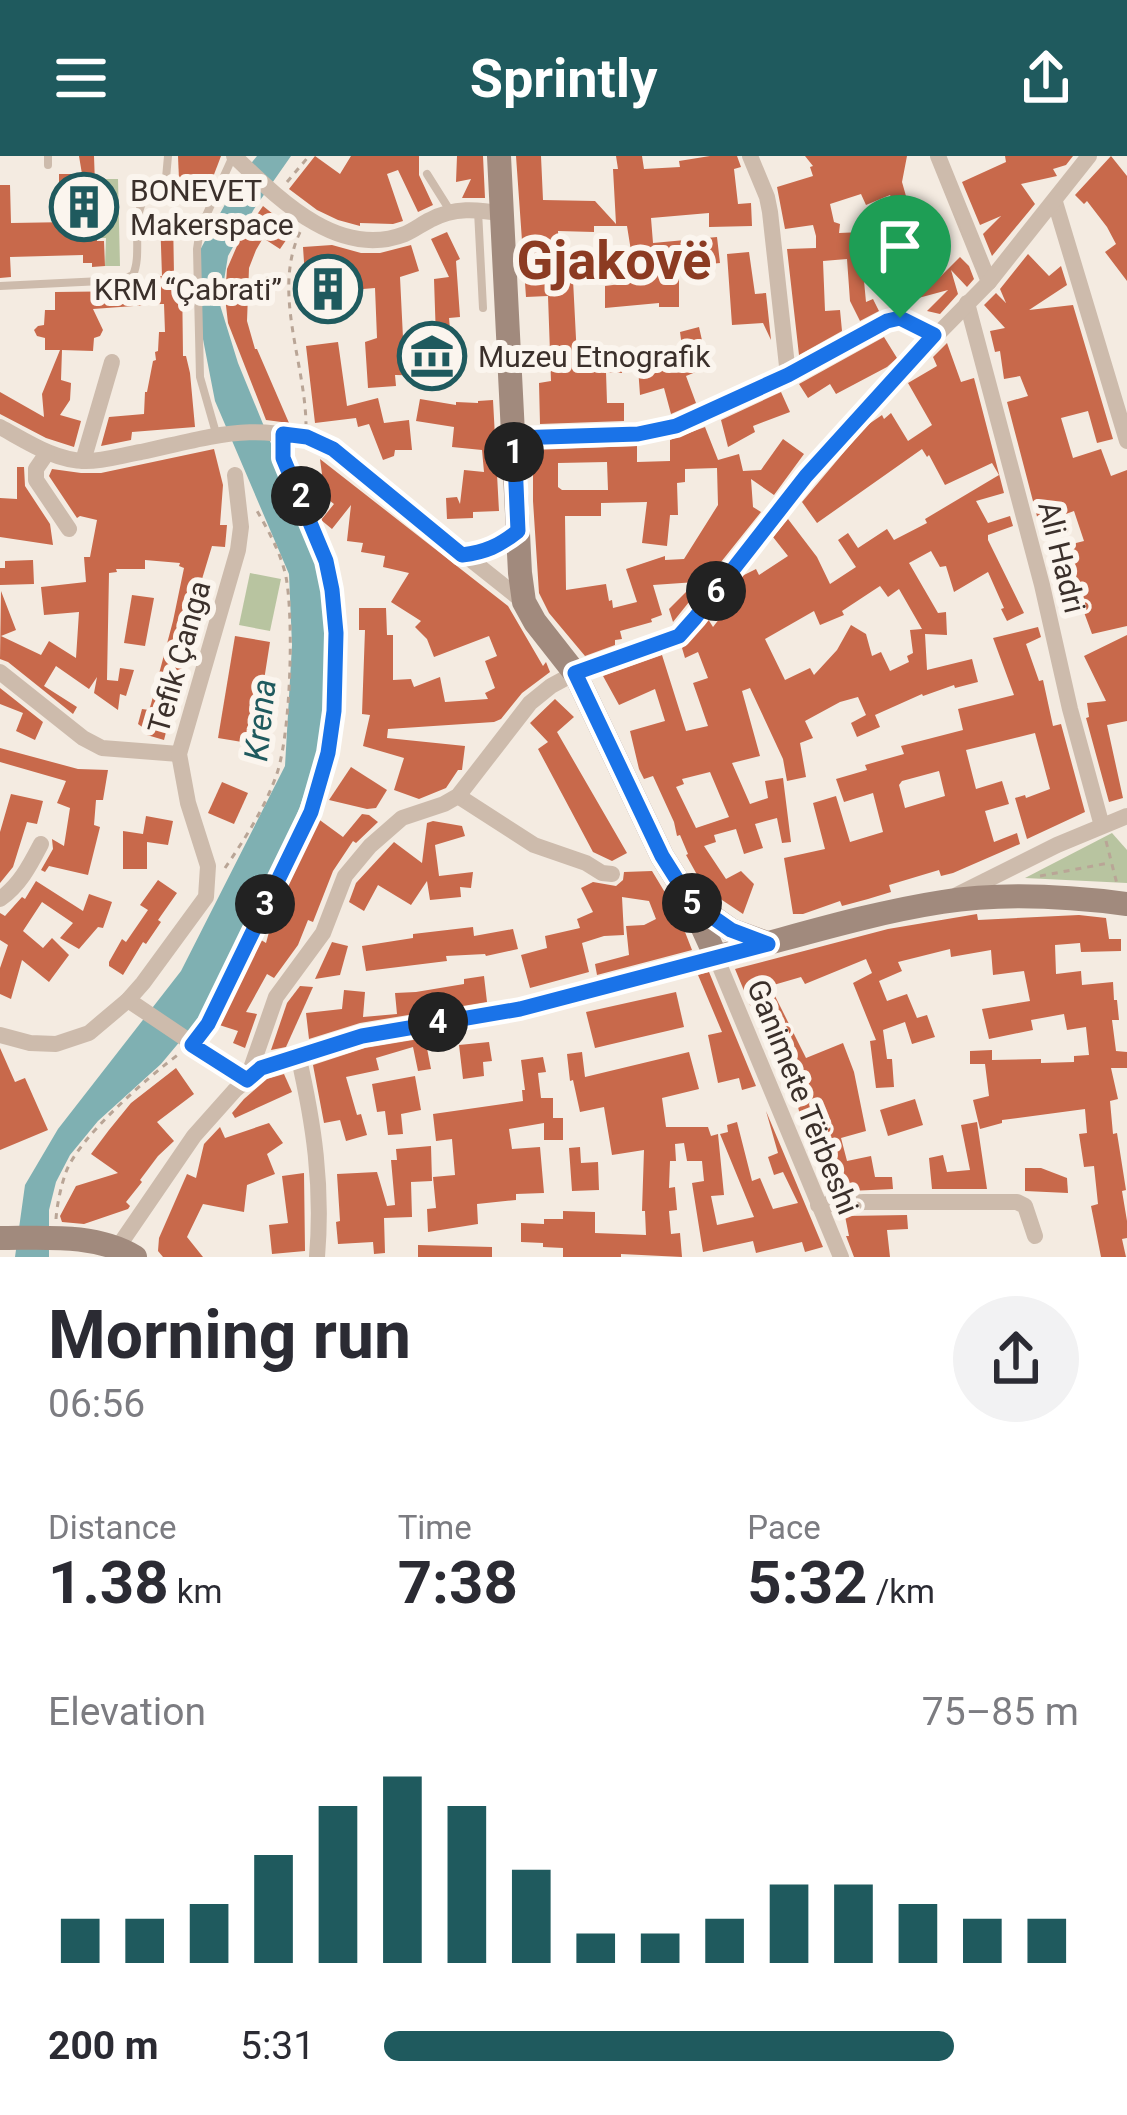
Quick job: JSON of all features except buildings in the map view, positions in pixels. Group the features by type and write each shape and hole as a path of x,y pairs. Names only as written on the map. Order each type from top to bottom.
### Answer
{"main road":[{"path":"500,156 491,212 514,438 524,602 575,673 716,957 860,918 944,902 1034,896 1126,910"},
{"path":"691,902 731,930 768,944"},
{"path":"8,1238 57,1238 123,1254"}],"street":[{"path":"750,156 767,196 788,375"},
{"path":"938,156 989,282"},
{"path":"247,1080 276,997 323,933 345,876 370,846 402,818 458,796 530,704 551,686 679,636 806,476 934,335 989,282 1089,156"},
{"path":"238,160 307,220 328,231 375,239 401,236 450,211 491,212"},
{"path":"1055,202 1127,441"},
{"name":"Ali Hadri","path":"967,303 1102,826"},
{"path":"514,438 638,434 676,426 788,375 893,319 907,320 934,335"},
{"path":"83,461 112,362"},
{"path":"0,427 47,453 83,461 219,433 307,437 333,449 524,602"},
{"path":"47,453 36,469 36,480 70,529"},
{"name":"Tefik Çanga","path":"206,897 208,866 179,754 238,550 241,527 235,476"},
{"path":"462,555 493,549 518,531"},
{"path":"0,672 82,738 102,748 179,754"},
{"path":"458,796 534,845 612,874"},
{"path":"944,902 1127,816"},
{"path":"0,899 13,890 41,844"},
{"path":"0,1035 56,1044 89,1033 136,1005 206,897"},
{"path":"123,1254 194,1136 261,1068 362,1036 520,1009 716,957"},
{"name":"Ganimete Tërbeshi","path":"716,957 838,1256"},
{"path":"136,1005 247,1080"},
{"path":"298,1055 313,1118 320,1221 316,1257"},
{"path":"818,1205 1017,1202 1024,1206 1035,1235"}],"lane":[{"path":"0,286 122,280 133,275 140,208 166,178 168,156"},
{"path":"219,433 200,377 197,249 200,229 238,160"},
{"path":"427,174 450,211"},
{"path":"483,308 491,212"}],"path":[{"path":"277,195 309,156"},
{"path":"307,220 289,277 307,437"},
{"path":"57,1238 56,1214 67,1168 102,1124 192,1045 208,1024 311,812 328,753 336,633 332,590 326,561 283,458 278,434"},
{"path":"206,897 248,834 283,755 290,605 285,573 257,510"},
{"path":"1102,826 1126,910"},
{"path":"1040,876 1111,862"}],"green space":[{"path":"99,179 118,179 120,266 105,266"},
{"path":"250,573 281,579 270,631 239,625"},
{"path":"1112,833 1127,850 1127,883 1025,878"}],"water":[{"path":"257,156 291,156 228,256 220,305 238,363 320,563 331,634 321,748 287,842 197,1021 70,1155 49,1210 49,1257 15,1257 25,1185 58,1129 181,971 285,766 292,645 289,574 215,401 202,334 200,250 240,177"}],"place":[{"name":"BONEVET Makerspace","path":"84,207"},
{"name":"KRM “Çabrati”","path":"328,289"},
{"name":"Muzeu Etnografik","path":"432,356"}],"district":[{"name":"Gjakovë","path":"614,260"}],"route":[{"path":"900,318 934,335 806,476 679,636 575,673 662,856 691,902 731,930 768,944 520,1009 362,1036 261,1068 247,1080 192,1045 208,1024 311,812 328,753 336,633 332,590 326,561 283,458 283,434 307,437 333,449 462,555 484,552 518,531 514,438 638,434 676,426 900,318"}],"water label":[{"name":"Krena","path":"260,720"}]}
